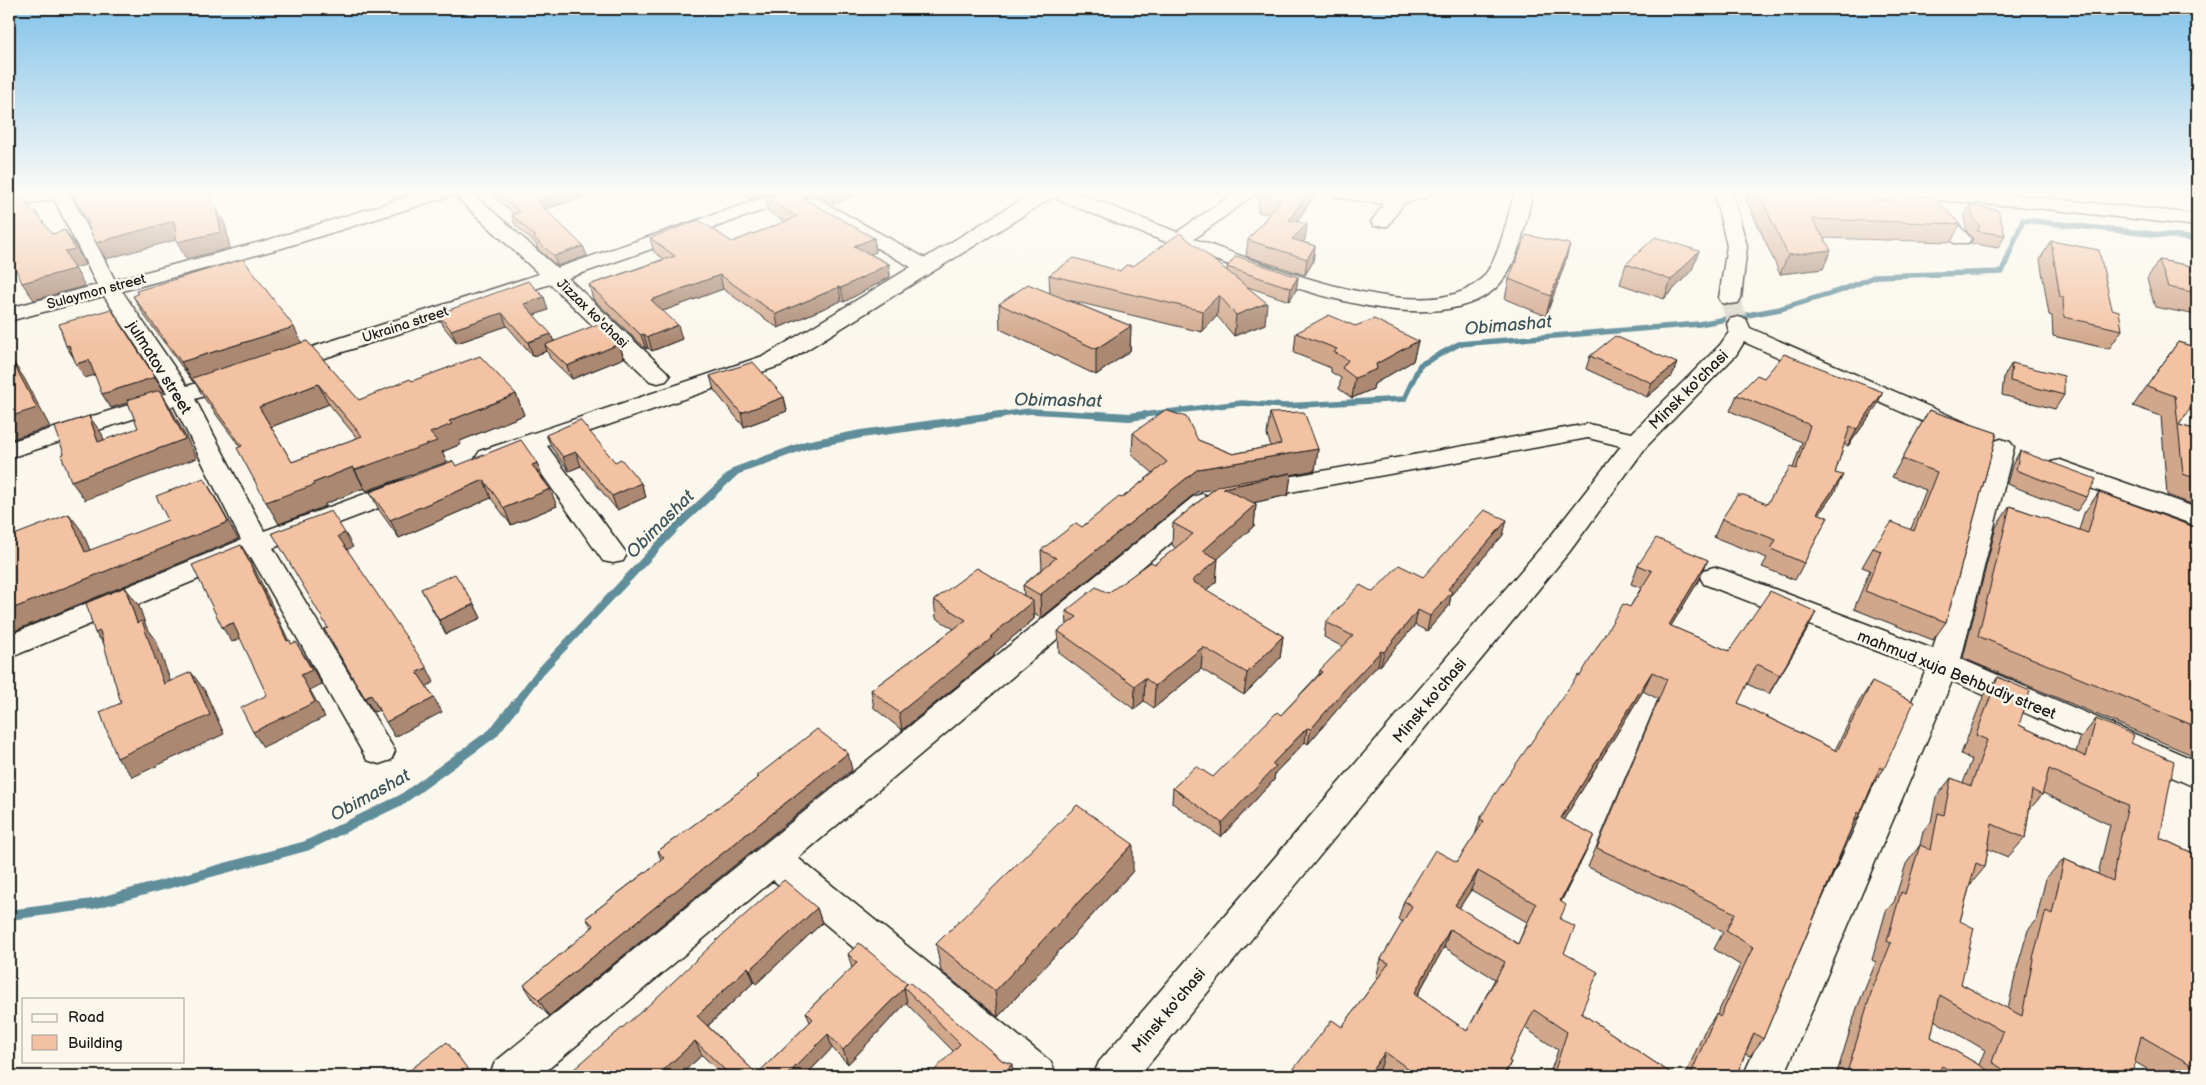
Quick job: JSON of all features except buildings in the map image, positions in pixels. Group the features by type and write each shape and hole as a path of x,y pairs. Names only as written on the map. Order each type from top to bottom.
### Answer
{"street":[{"name":"julmatov street","path":"85,243 109,288 182,397 257,544 379,751"},
{"name":"Sulaymon street","path":"9,315 279,243"},
{"name":"Jizzax ko'chasi","path":"517,243 658,376"},
{"name":"Ukraina street","path":"9,450 182,397 650,243"},
{"path":"883,243 926,267"},
{"path":"467,465 531,441 774,360 965,243"},
{"path":"1187,243 1330,293 1391,304 1425,304 1458,299 1484,288 1498,273 1508,243"},
{"name":"Minsk ko'chasi","path":"1113,1076 1560,544 1637,442 1728,350 1736,318 1736,243"},
{"path":"1736,318 2020,454 2197,517"},
{"path":"510,1076 1207,499 1588,431 1637,442"},
{"path":"531,441 613,554"},
{"path":"1763,1076 1944,665 2020,454"},
{"path":"9,648 257,544 430,479"},
{"name":"mahmud xuja Behbudiy street","path":"1714,577 1944,665 2197,775"},
{"path":"772,858 1037,1076"}],"waterway":[{"name":"Obimashat","path":"1134,416 1242,403 1285,406 1404,399 1420,365 1459,344 1699,324 1780,309 1842,290 1876,276 2002,272 2014,243"},
{"name":"Obimashat","path":"991,416 1030,411 1118,416"},
{"name":"Obimashat","path":"513,707 539,673 677,526 736,471 806,445 861,434 1000,415"},
{"name":"Obimashat","path":"1098,415 1129,417 1144,415"},
{"name":"Obimashat","path":"9,915 93,904 306,846 401,800 493,733 514,706"}],"tunnel":[{"path":"1730,298 1738,324"}]}
